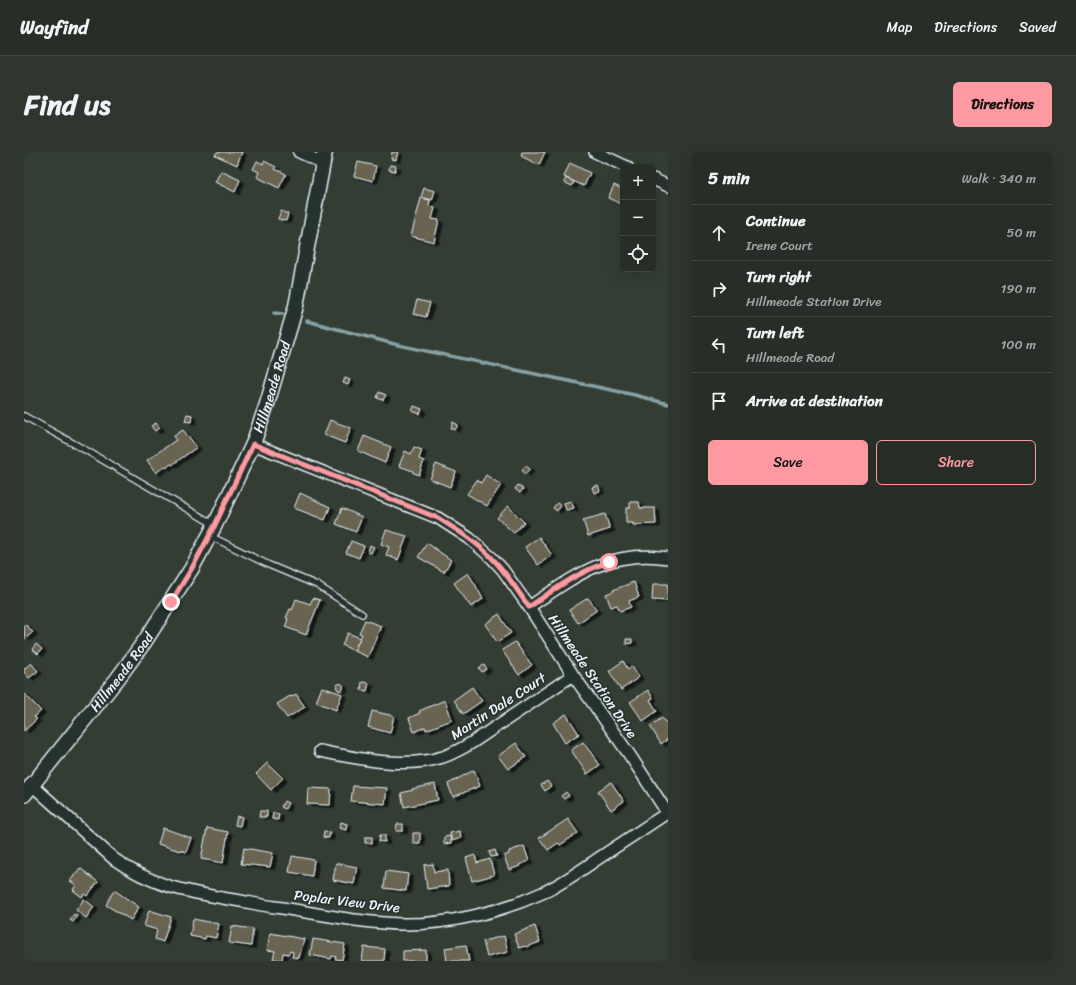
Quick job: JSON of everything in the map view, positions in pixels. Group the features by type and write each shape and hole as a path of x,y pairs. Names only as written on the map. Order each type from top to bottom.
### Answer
{"street":[{"path":"299,152 324,158"},
{"path":"594,152 620,164"},
{"name":"Hillmeade Road","path":"28,790 113,684 145,641 192,568 253,444 279,366 296,306 324,158"},
{"path":"656,180 668,186"},
{"name":"Hillmeade Station Drive","path":"253,444 438,518 459,530 492,558 503,570 529,607 573,675 631,757 668,814"},
{"path":"529,607 574,577 595,566 628,557 648,556 668,558"},
{"name":"Martin Dale Court","path":"320,751 361,758 408,762 443,757 474,742 573,675"},
{"name":"Poplar View Drive","path":"28,790 114,860 145,878 166,886 257,905 343,919 402,924 448,921 504,907 542,893 580,871 668,814"}],"lane":[{"path":"24,416 87,451 269,565 317,585 362,614"}],"building":[{"path":"217,152 242,152 237,165 215,155"},
{"path":"392,152 398,152 396,160 391,159"},
{"path":"522,152 545,152 539,165 521,156"},
{"path":"257,161 263,164 264,161 276,167 275,169 286,174 279,188 257,177 259,172 253,169"},
{"path":"358,162 376,166 373,181 354,176"},
{"path":"570,163 590,173 584,186 564,177"},
{"path":"390,165 396,166 395,171 389,170"},
{"path":"221,171 240,180 235,192 215,182"},
{"path":"566,178 574,182 572,186 564,182"},
{"path":"614,185 620,188 620,204 608,198"},
{"path":"424,188 435,191 432,200 421,197"},
{"path":"421,198 430,200 429,206 435,208 432,219 439,220 434,242 411,236"},
{"path":"281,211 288,214 286,221 278,219"},
{"path":"417,300 430,303 426,317 413,314"},
{"path":"345,378 350,380 348,385 343,383"},
{"path":"379,392 386,395 383,400 377,398"},
{"path":"414,406 422,409 420,414 412,411"},
{"path":"187,414 192,415 191,422 185,421"},
{"path":"330,420 351,428 345,443 324,435"},
{"path":"453,422 458,425 455,430 451,428"},
{"path":"156,423 160,428 155,431 151,426"},
{"path":"183,430 197,447 172,465 171,464 166,468 165,466 156,473 147,460 176,440 174,436"},
{"path":"364,436 391,447 385,463 358,451"},
{"path":"414,447 422,450 419,459 424,461 419,475 399,466 405,451 411,454"},
{"path":"436,464 456,472 450,487 430,479"},
{"path":"526,466 530,469 525,474 522,470"},
{"path":"486,475 501,485 487,506 467,494 477,480 481,483"},
{"path":"518,485 523,489 520,493 515,489"},
{"path":"598,485 600,491 594,493 592,487"},
{"path":"300,493 330,507 325,520 294,508"},
{"path":"571,501 574,508 566,510 564,503"},
{"path":"630,502 639,502 640,508 655,508 656,524 633,525 633,523 626,523 626,508 630,508"},
{"path":"557,503 561,506 557,511 553,508"},
{"path":"508,506 524,522 514,533 497,518"},
{"path":"342,508 362,517 356,532 336,524"},
{"path":"605,514 610,529 588,536 583,520"},
{"path":"386,530 407,536 398,560 386,555 389,547 381,544"},
{"path":"539,537 552,555 538,565 525,547"},
{"path":"351,541 364,546 359,558 346,553"},
{"path":"427,543 451,560 444,572 418,557"},
{"path":"370,545 374,547 371,553 368,552"},
{"path":"468,573 483,599 471,607 454,583"},
{"path":"634,582 639,597 629,601 631,607 620,611 617,605 611,607 606,594"},
{"path":"653,584 668,584 668,601 652,600"},
{"path":"313,598 320,600 306,635 285,627 288,619 286,618 290,609 292,610 296,599 310,604"},
{"path":"588,598 597,610 578,623 569,610"},
{"path":"499,614 511,633 497,642 485,624"},
{"path":"365,620 381,626 368,657 354,651 362,634 359,633"},
{"path":"25,624 33,632 25,639 24,626"},
{"path":"348,633 360,638 354,651 342,645"},
{"path":"626,639 632,639 632,643 626,644"},
{"path":"515,642 532,665 519,675 502,650"},
{"path":"36,644 42,649 38,654 32,649"},
{"path":"623,661 628,669 632,667 639,677 621,690 609,671"},
{"path":"31,663 38,671 29,678 24,672 24,669"},
{"path":"484,665 487,669 482,672 479,668"},
{"path":"362,682 369,683 367,691 361,690"},
{"path":"340,684 343,687 340,690 337,687"},
{"path":"322,687 342,694 336,710 316,702"},
{"path":"472,687 482,701 463,714 454,700"},
{"path":"648,690 653,698 650,700 657,711 643,721 630,702"},
{"path":"24,693 41,711 34,717 37,719 24,731"},
{"path":"296,694 305,707 287,718 277,704"},
{"path":"445,700 452,720 426,730 425,727 414,732 409,718 420,713 419,711"},
{"path":"372,711 394,716 390,733 368,727"},
{"path":"566,714 579,734 565,743 553,723"},
{"path":"662,718 668,725 668,739 661,744 650,726"},
{"path":"583,742 600,765 587,774 571,750"},
{"path":"516,743 526,757 508,769 498,756"},
{"path":"267,763 283,778 271,790 256,774"},
{"path":"474,770 480,786 453,797 448,784"},
{"path":"547,781 551,786 545,791 541,785"},
{"path":"611,782 624,801 611,810 598,791"},
{"path":"435,784 438,800 404,807 401,793"},
{"path":"353,786 387,788 385,804 351,801"},
{"path":"308,788 331,789 330,805 307,804"},
{"path":"566,792 569,796 564,799 561,796"},
{"path":"284,801 288,803 285,809 281,807"},
{"path":"260,811 267,811 267,817 259,817"},
{"path":"273,813 279,814 278,820 272,819"},
{"path":"237,816 242,817 240,826 235,825"},
{"path":"568,819 578,833 560,845 558,843 548,850 539,838"},
{"path":"341,822 347,824 346,830 339,828"},
{"path":"397,824 403,824 403,831 396,831"},
{"path":"163,828 191,838 186,852 158,844"},
{"path":"207,828 228,832 223,863 201,859"},
{"path":"324,831 330,832 329,838 323,837"},
{"path":"460,831 461,838 452,841 450,833"},
{"path":"413,833 420,833 420,843 413,843"},
{"path":"380,835 385,835 385,842 379,841"},
{"path":"450,836 451,843 444,844 444,837"},
{"path":"365,837 372,837 372,843 365,843"},
{"path":"524,846 529,861 509,870 504,856 509,854 509,851"},
{"path":"244,848 273,853 270,867 241,864"},
{"path":"495,850 497,856 491,857 489,852"},
{"path":"475,855 477,863 490,859 494,875 472,881 466,858"},
{"path":"292,856 314,860 312,876 289,872"},
{"path":"336,863 357,867 354,884 333,880"},
{"path":"433,864 434,872 448,870 449,886 427,889 424,865"},
{"path":"80,868 98,882 87,896 84,894 82,897 73,890 76,885 70,881"},
{"path":"386,871 408,874 406,891 384,888"},
{"path":"114,890 139,907 131,920 106,905"},
{"path":"84,899 94,907 86,918 76,910"},
{"path":"149,910 171,917 163,942 155,939 157,930 144,926"},
{"path":"74,914 77,916 73,922 70,920"},
{"path":"193,919 219,924 216,938 206,936 205,939 190,936"},
{"path":"232,926 253,929 251,946 229,943"},
{"path":"535,926 540,942 519,948 514,934"},
{"path":"270,933 304,939 299,958 292,957 293,952 290,951 289,954 283,953 282,960 273,959 275,951 267,950"},
{"path":"504,936 508,952 487,957 483,941"},
{"path":"313,939 345,944 342,960 335,959 336,957 332,956 331,959 310,955"},
{"path":"466,945 469,961 447,961 445,948"},
{"path":"364,947 385,949 384,961 362,961"},
{"path":"426,950 426,961 403,961 403,951"}],"waterway":[{"path":"274,313 283,314"},
{"path":"307,321 398,345 635,395 668,404"}],"route":[{"path":"171,602 192,568 215,525 253,444 438,518 459,530 478,545 503,570 529,607 587,569 609,562"}]}
